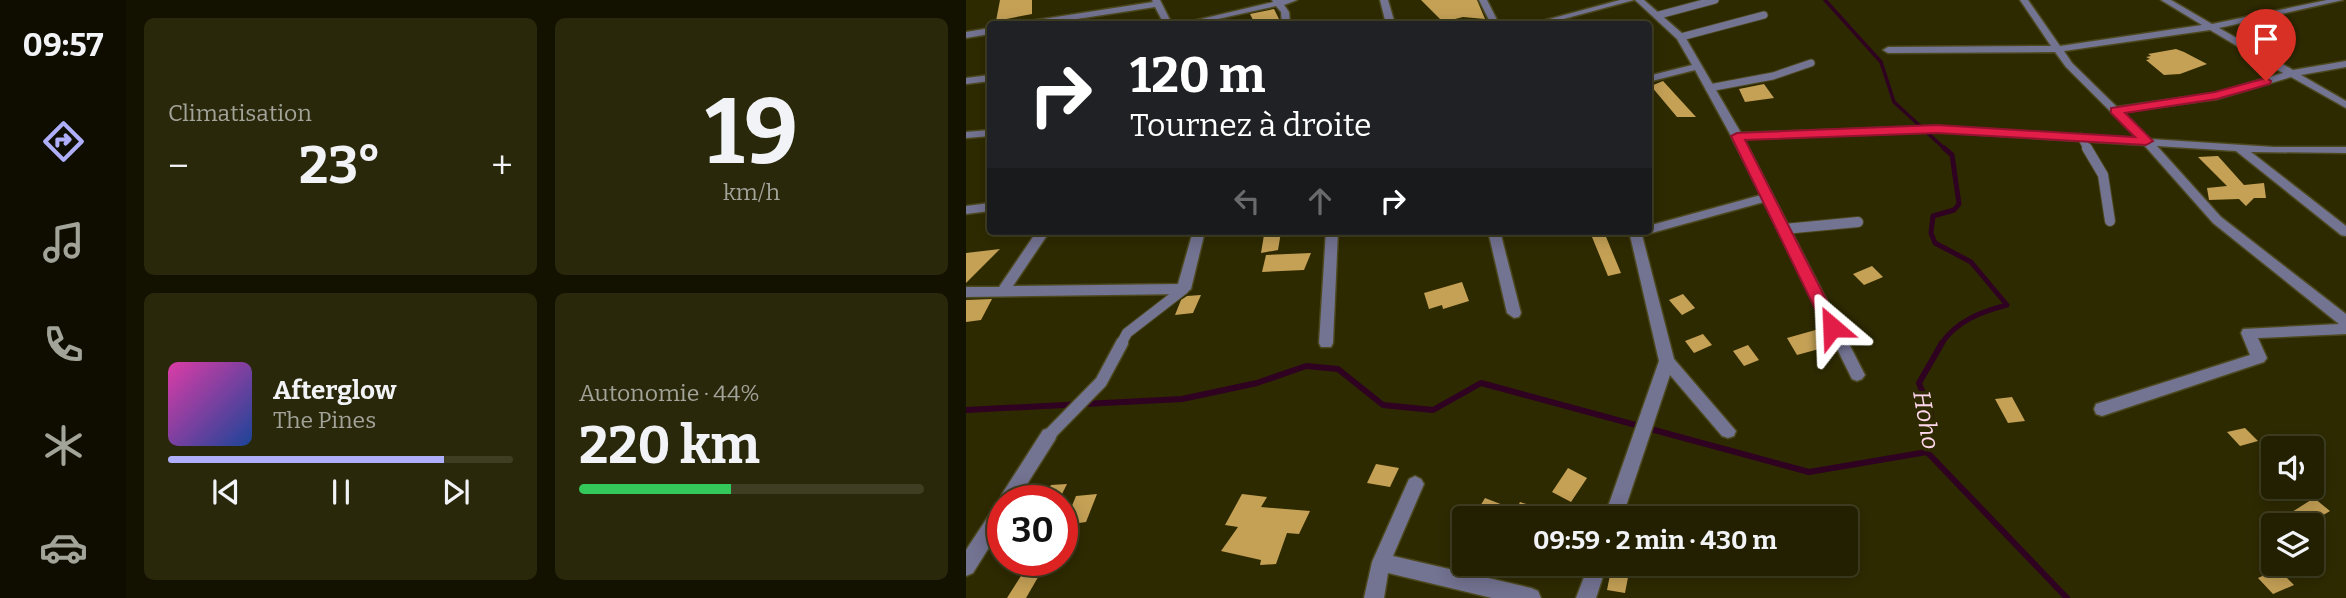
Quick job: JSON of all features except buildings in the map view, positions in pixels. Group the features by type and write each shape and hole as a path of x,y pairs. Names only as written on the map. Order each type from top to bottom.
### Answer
{"street":[{"path":"1198,21 1293,0"},
{"path":"1384,0 1390,21"},
{"path":"1483,0 1494,21"},
{"path":"1557,21 1630,0"},
{"path":"1639,0 1681,37 1737,136 1857,375"},
{"path":"2024,0 2056,49 2146,141 2217,220 2345,322"},
{"path":"2165,0 2346,105"},
{"path":"1888,50 2056,49 2210,27 2339,0"},
{"path":"1047,21 1157,2 1166,21"},
{"path":"1277,2 1285,12 1286,21"},
{"path":"966,34 987,31"},
{"path":"2115,110 2217,96 2290,74 2346,64"},
{"path":"1652,78 1696,66"},
{"path":"966,81 987,78"},
{"path":"1737,136 1937,129 2239,148 2346,150"},
{"path":"966,135 987,133"},
{"path":"2239,148 2346,232"},
{"path":"1652,229 1768,197"},
{"path":"966,210 987,208"},
{"path":"1003,291 1041,235"},
{"path":"966,292 1184,289 1198,235"},
{"path":"1326,344 1332,235"},
{"path":"1495,235 1514,313"},
{"path":"1618,506 1667,361 1643,235"},
{"path":"2102,409 2259,358 2249,333 2345,322"},
{"path":"1667,361 1728,431"},
{"path":"1017,485 1049,435"},
{"path":"1374,598 1381,562 1415,484"},
{"path":"966,567 987,534"},
{"path":"1381,562 1531,598"},
{"path":"1586,598 1594,576"}],"lane":[{"path":"1659,15 1715,0"},
{"path":"1681,37 1763,15"},
{"path":"1709,88 1773,76 1811,63"},
{"path":"2081,138 2103,175 2110,221"},
{"path":"1784,229 1858,222"},
{"path":"1049,435 1101,382 1127,333 1184,289"}],"waterway":[{"name":"Hoho","path":"1825,0 1881,62 1894,102 1946,150"},
{"name":"Hoho","path":"1941,344 1954,329 1970,318 2007,305 1971,262 1935,243 1931,233 1933,216 1954,210 1959,204 1952,155 1944,148"},
{"name":"Hoho","path":"1927,452 1931,415 1919,383 1942,343"},
{"path":"966,410 1182,399 1257,383 1306,366 1338,369 1383,405 1433,410 1481,383 1809,472 1927,452"},
{"name":"Hoho","path":"1927,452 2067,598"}],"route":[{"path":"1832,327 1737,136 1937,129 2146,141 2115,110 2217,96 2266,81"}]}
